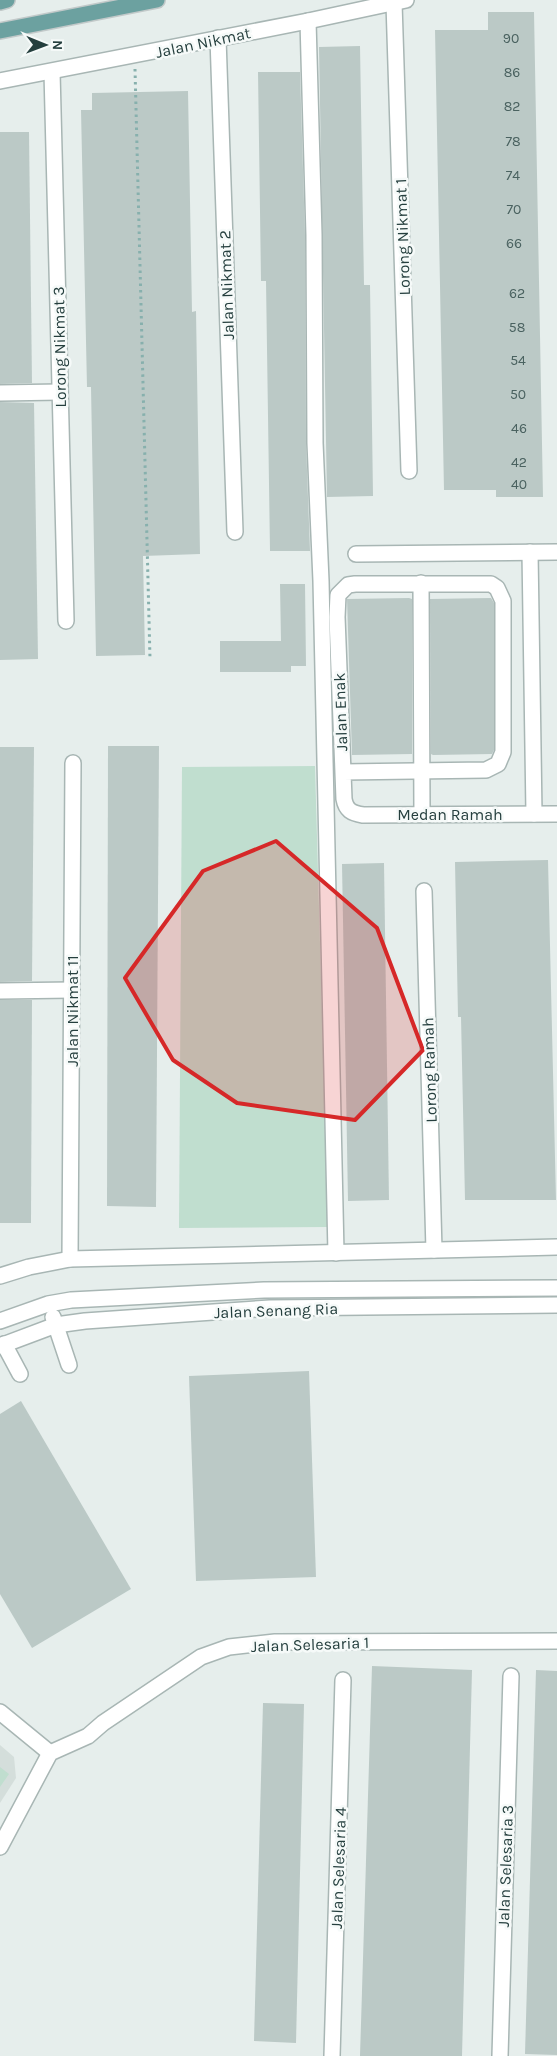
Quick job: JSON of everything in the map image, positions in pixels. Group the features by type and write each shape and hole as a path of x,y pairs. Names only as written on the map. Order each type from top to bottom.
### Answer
{"main road":[{"path":"0,2 8,0"},
{"path":"0,31 157,0"}],"street":[{"name":"Jalan Nikmat","path":"0,80 52,72 218,38 308,22 400,1"},
{"name":"Lorong Nikmat 1","path":"400,1 409,471"},
{"path":"308,22 314,235 315,443 321,581 336,1253"},
{"name":"Jalan Nikmat 2","path":"218,38 234,532"},
{"name":"Lorong Nikmat 3","path":"52,72 66,621"},
{"path":"0,394 60,392"},
{"path":"530,552 534,814"},
{"path":"356,554 557,552"},
{"path":"421,583 422,814"},
{"name":"Jalan Enak","path":"345,807 337,617 338,595 348,585 491,584 501,594 503,620 502,759 498,764 486,770 422,771"},
{"name":"Jalan Nikmat 11","path":"70,1259 74,763"},
{"path":"343,772 422,771"},
{"name":"Medan Ramah","path":"345,807 349,811 363,815 557,814"},
{"name":"Lorong Ramah","path":"424,891 434,1250"},
{"path":"0,991 72,990"},
{"path":"0,1276 29,1267 70,1259 557,1247"},
{"name":"Jalan Senang Ria","path":"0,1321 48,1304 71,1300 264,1290 557,1288"},
{"path":"48,1304 69,1365"},
{"name":"Jalan Senang Ria","path":"2,1345 56,1325 85,1321 270,1308 557,1305"},
{"path":"2,1345 20,1374"},
{"name":"Jalan Selesaria 1","path":"50,1753 88,1736 103,1723 200,1657 229,1647 275,1642 557,1642"},
{"name":"Jalan Selesaria 3","path":"500,2056 511,1676"},
{"name":"Jalan Selesaria 4","path":"332,2056 343,1680"},
{"path":"0,1712 50,1753 0,1848"}],"path":[{"path":"135,56 150,659"}],"highlighted area":[{"path":"276,841 377,928 423,1050 355,1120 237,1103 173,1060 125,978 203,871"}],"shaded area":[{"path":"0,1745 14,1757 16,1778 0,1803"}],"green space":[{"path":"315,766 328,1227 179,1228 182,767"},
{"path":"0,1767 9,1774 0,1787"}],"building":[{"path":"488,12 534,12 543,497 496,497 496,490 444,490 435,30 488,30"},
{"path":"360,46 364,285 370,285 373,496 327,497 319,47"},
{"path":"258,72 300,72 305,235 306,443 310,551 270,551 266,281 261,281"},
{"path":"188,91 192,312 196,311 200,554 143,556 145,655 96,656 91,387 87,387 81,110 92,110 92,93"},
{"path":"0,132 29,132 32,383 0,384"},
{"path":"0,402 34,403 38,659 0,660"},
{"path":"280,584 305,584 306,666 291,666 291,672 220,672 220,641 281,641"},
{"path":"491,598 494,603 494,750 492,754 433,755 431,754 430,599"},
{"path":"347,599 412,599 412,754 352,755"},
{"path":"108,746 159,746 156,1207 107,1206"},
{"path":"0,747 34,747 32,981 0,982"},
{"path":"548,860 556,1200 465,1200 461,1017 458,1017 455,862"},
{"path":"384,863 389,1200 348,1201 342,864"},
{"path":"0,1000 32,1000 31,1223 0,1223"},
{"path":"309,1371 316,1577 196,1581 189,1376"},
{"path":"21,1401 131,1589 32,1648 0,1594 0,1414"},
{"path":"372,1666 472,1670 462,2056 360,2056"},
{"path":"536,1670 557,1671 557,2055 525,2054"},
{"path":"263,1703 304,1704 296,2043 254,2041"}]}
